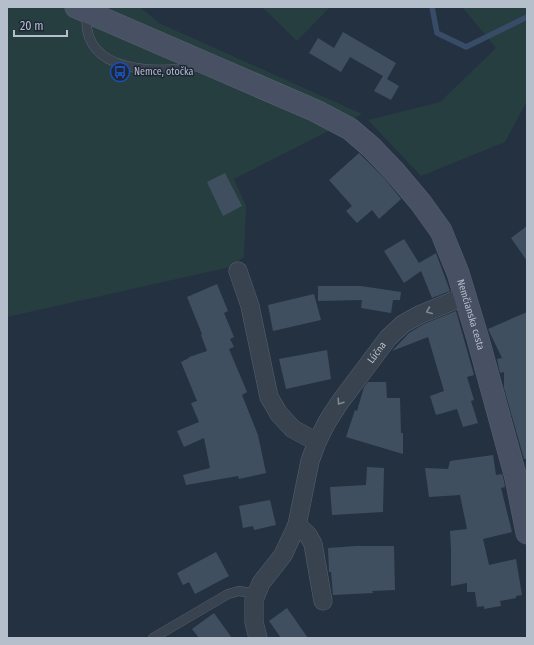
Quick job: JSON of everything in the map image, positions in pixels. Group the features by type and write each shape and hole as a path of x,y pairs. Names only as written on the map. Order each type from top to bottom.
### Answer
{"street":[{"name":"Nemčianska cesta","path":"81,9 309,108 350,128 394,171 421,203 441,231 458,273 478,339 516,478 527,533"},
{"path":"238,271 250,306 269,397 278,414 293,429 317,442"},
{"name":"Lúčna","path":"258,638 254,622 254,600 261,583 283,555 297,525 310,462 317,442 327,422 340,402 388,338 403,324 419,315 465,296"},
{"path":"297,525 308,535 313,544 323,600"}],"lane":[{"path":"81,9 87,33 94,47 103,56 116,63 133,68 153,70 180,70 210,65"},
{"path":"154,638 228,594 239,591 257,594"}],"green space":[{"path":"7,7 140,7 159,23 362,114 234,179 246,206 244,257 230,267 7,317"},
{"path":"262,7 330,7 297,41"},
{"path":"462,7 527,7 527,101 505,142 421,176 368,120 440,102 496,48"}],"building":[{"path":"343,32 396,63 387,79 399,86 391,100 374,91 383,76 350,57 341,72 309,53 318,38 334,48"},
{"path":"359,153 385,179 401,199 379,219 372,210 357,223 346,211 352,206 329,180"},
{"path":"225,173 242,206 223,216 207,182"},
{"path":"527,226 527,261 511,238"},
{"path":"404,239 419,263 436,253 450,291 432,298 421,271 404,283 384,251"},
{"path":"217,284 228,311 224,313 234,337 230,339 234,347 229,349 247,392 242,395 258,435 266,473 239,479 238,476 186,485 183,475 210,468 204,438 184,447 177,431 199,422 191,403 197,401 181,362 189,357 207,351 201,335 202,334 187,297"},
{"path":"318,286 361,286 401,292 400,300 393,300 391,313 361,308 362,300 318,301"},
{"path":"314,294 321,320 273,331 268,305"},
{"path":"456,311 474,375 467,377 474,400 471,401 478,423 463,427 457,409 436,415 430,396 444,391 428,337 392,351 409,333 424,324"},
{"path":"527,312 527,459 524,459 504,388 504,372 500,373 497,359 502,358 488,329"},
{"path":"327,350 331,379 286,389 279,359"},
{"path":"368,382 386,382 387,398 400,398 403,454 346,437 355,410 357,411 364,387"},
{"path":"493,455 496,475 502,474 504,481 505,487 501,488 512,532 483,539 489,565 516,559 522,595 516,596 516,598 500,601 501,606 484,609 484,606 477,607 475,592 467,592 467,583 451,586 450,531 467,529 460,495 429,497 425,468 448,469 450,461"},
{"path":"367,467 384,468 383,512 332,515 330,487 366,485"},
{"path":"270,500 276,525 254,530 253,526 243,528 239,506"},
{"path":"394,546 395,590 372,591 373,593 333,595 331,572 329,572 328,548"},
{"path":"216,552 229,576 195,594 189,582 183,585 177,573"},
{"path":"287,608 308,638 281,638 269,621"},
{"path":"214,613 232,638 199,638 192,629"}],"waterway":[{"path":"432,7 437,33 466,47 527,17"}],"place":[{"name":"Nemce, otočka","path":"120,72"}]}
